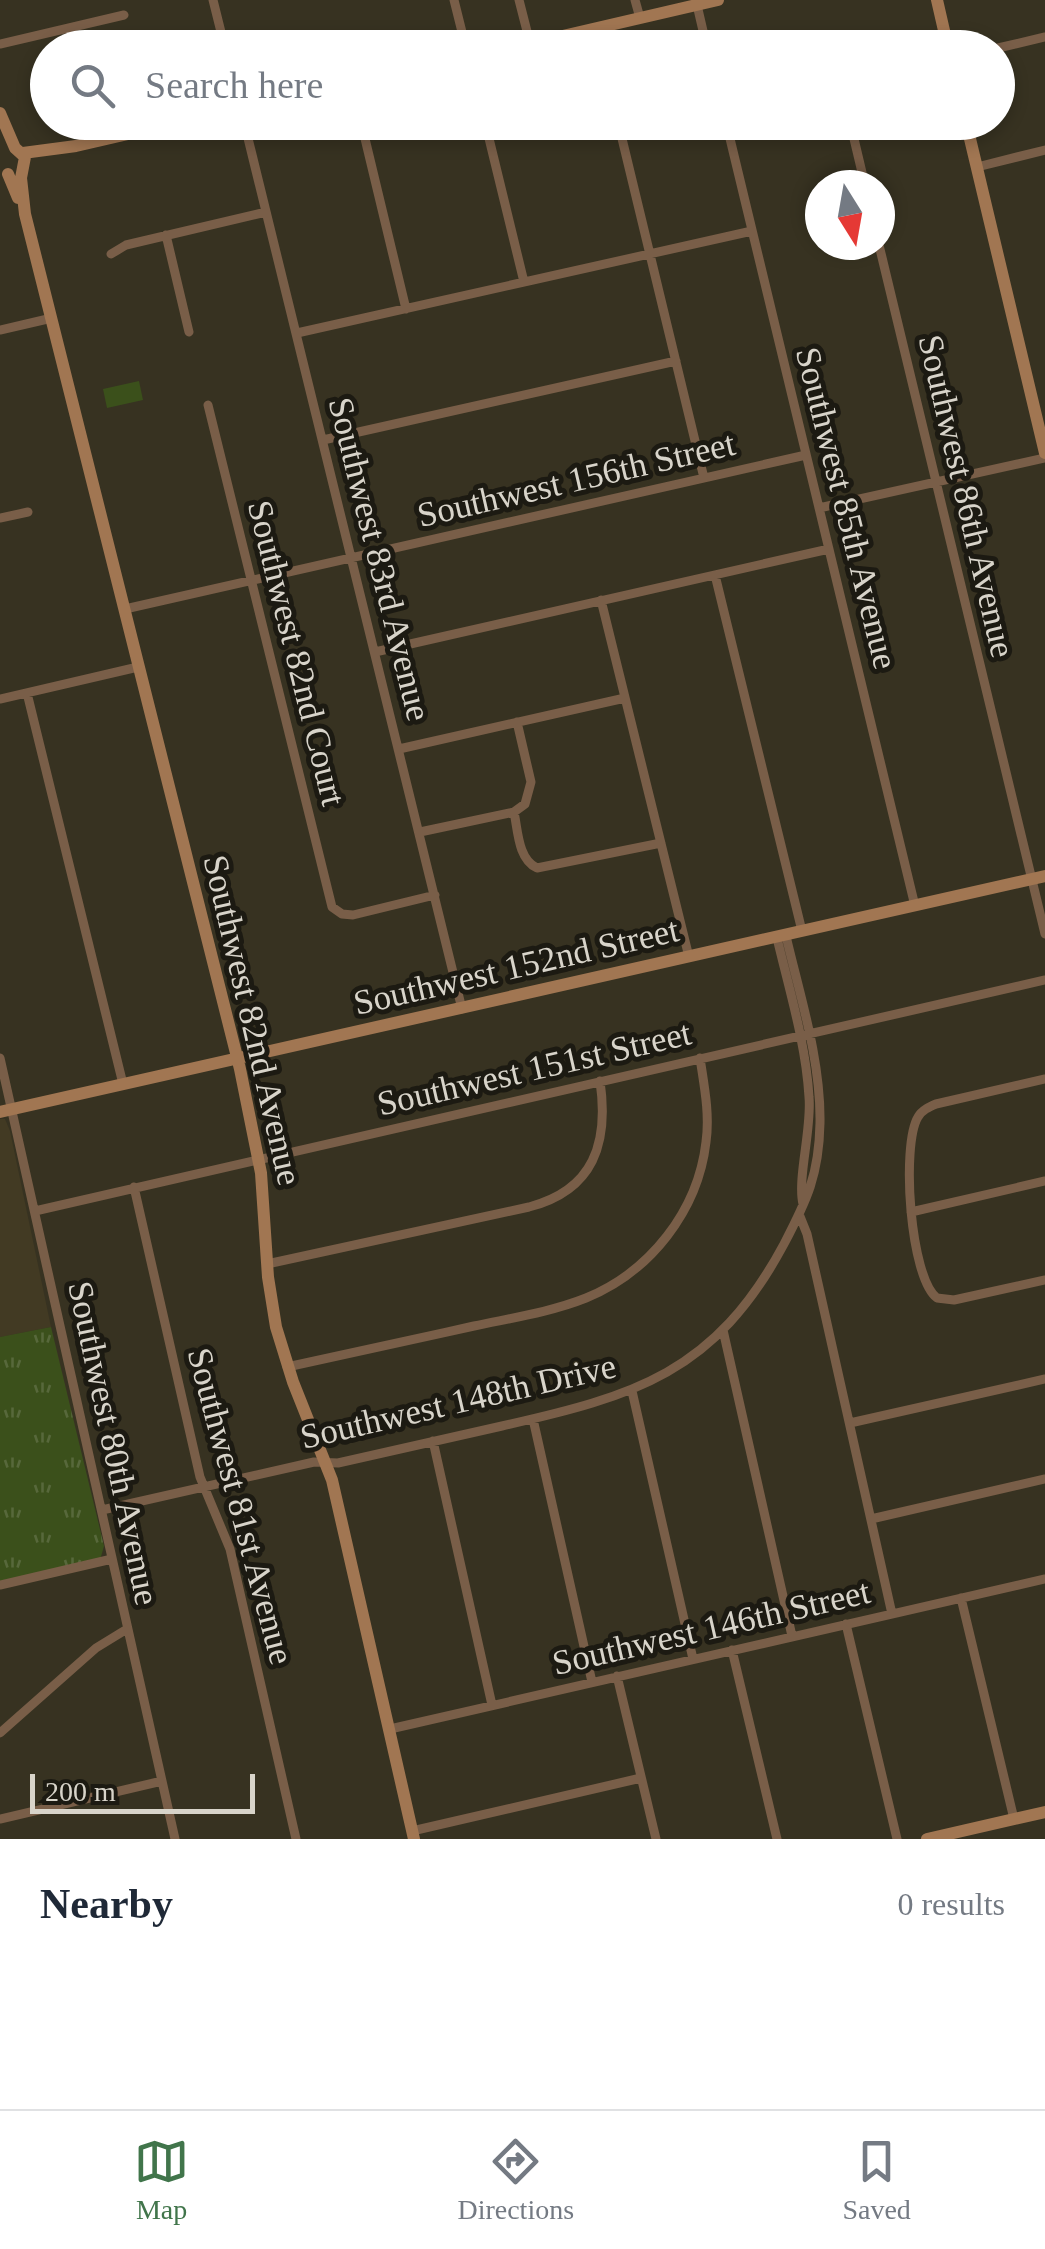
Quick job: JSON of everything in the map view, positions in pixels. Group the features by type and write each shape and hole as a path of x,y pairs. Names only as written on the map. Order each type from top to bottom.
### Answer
{"street":[{"path":"213,0 220,30"},
{"path":"454,0 462,30"},
{"path":"519,0 527,30"},
{"path":"636,0 640,18"},
{"path":"587,30 718,0"},
{"path":"936,0 944,30"},
{"path":"697,5 703,30"},
{"path":"60,30 124,15"},
{"path":"0,44 30,37"},
{"path":"1015,44 1045,37"},
{"name":"Southwest 82nd Avenue","path":"0,115 21,178 25,214 237,1059 259,1160 270,1300 288,1367 326,1462 413,1835"},
{"path":"3,171 16,174 15,157 102,140"},
{"name":"Southwest 83rd Avenue","path":"248,140 462,1009"},
{"path":"365,140 406,309"},
{"path":"489,140 524,282"},
{"path":"622,140 704,478"},
{"name":"Southwest 85th Avenue","path":"730,140 914,906"},
{"path":"854,140 861,170"},
{"path":"819,508 1045,456 970,140"},
{"path":"977,166 1045,150"},
{"name":"Southwest 82nd Avenue","path":"3,171 25,214"},
{"path":"111,254 126,244 266,212"},
{"path":"297,333 752,230"},
{"path":"166,235 189,332"},
{"name":"Southwest 86th Avenue","path":"883,260 1038,878 1045,934"},
{"path":"0,330 52,318"},
{"path":"323,440 676,361"},
{"name":"Southwest 82nd Court","path":"208,404 329,897 338,912 353,915 436,895"},
{"name":"Southwest 156th Street","path":"125,610 806,454"},
{"path":"0,518 28,512"},
{"path":"375,652 829,549"},
{"path":"715,575 802,931"},
{"path":"602,600 689,958"},
{"path":"0,699 138,668"},
{"path":"26,693 123,1084"},
{"path":"398,749 626,698"},
{"path":"420,832 514,812 528,801 531,787 516,722"},
{"path":"514,812 523,854 532,867 547,868 661,842"},
{"name":"Southwest 152nd Street","path":"6,1111 1038,878"},
{"name":"Southwest 148th Drive","path":"102,1510 314,1462 338,1463 594,1405 680,1366 722,1330 757,1289 813,1185 820,1125 817,1078 781,937"},
{"name":"Southwest 151st Street","path":"35,1211 1045,980"},
{"name":"Southwest 80th Avenue","path":"0,1058 6,1111 35,1211 175,1839"},
{"path":"288,1367 555,1308 587,1298 630,1273 666,1238 685,1208 700,1172 707,1122 700,1058"},
{"path":"1045,1079 925,1109 917,1118 911,1212 924,1282 937,1298 954,1300 1045,1280"},
{"path":"267,1264 529,1206 562,1195 586,1172 600,1143 600,1081"},
{"path":"911,1212 1045,1181"},
{"name":"Southwest 81st Avenue","path":"134,1188 204,1487 230,1549 296,1839"},
{"path":"801,1209 892,1614"},
{"path":"722,1330 792,1636"},
{"path":"850,1424 1045,1379"},
{"path":"632,1391 693,1659"},
{"path":"533,1419 592,1682"},
{"path":"433,1441 492,1705"},
{"path":"872,1519 1045,1479"},
{"path":"0,1585 112,1559"},
{"name":"Southwest 146th Street","path":"390,1730 1045,1579"},
{"path":"962,1598 1014,1820"},
{"path":"846,1624 898,1839"},
{"path":"0,1734 96,1648 126,1630"},
{"path":"732,1650 777,1839"},
{"path":"618,1676 656,1839"},
{"path":"413,1835 642,1778"},
{"path":"0,1819 162,1781"},
{"path":"927,1839 1045,1812"}],"shaded area":[{"path":"0,1119 5,1119 10,1131 51,1327 0,1337"}],"green space":[{"path":"139,381 143,400 107,408 103,389"},
{"path":"51,1327 104,1546 100,1560 0,1581 0,1337"}]}
